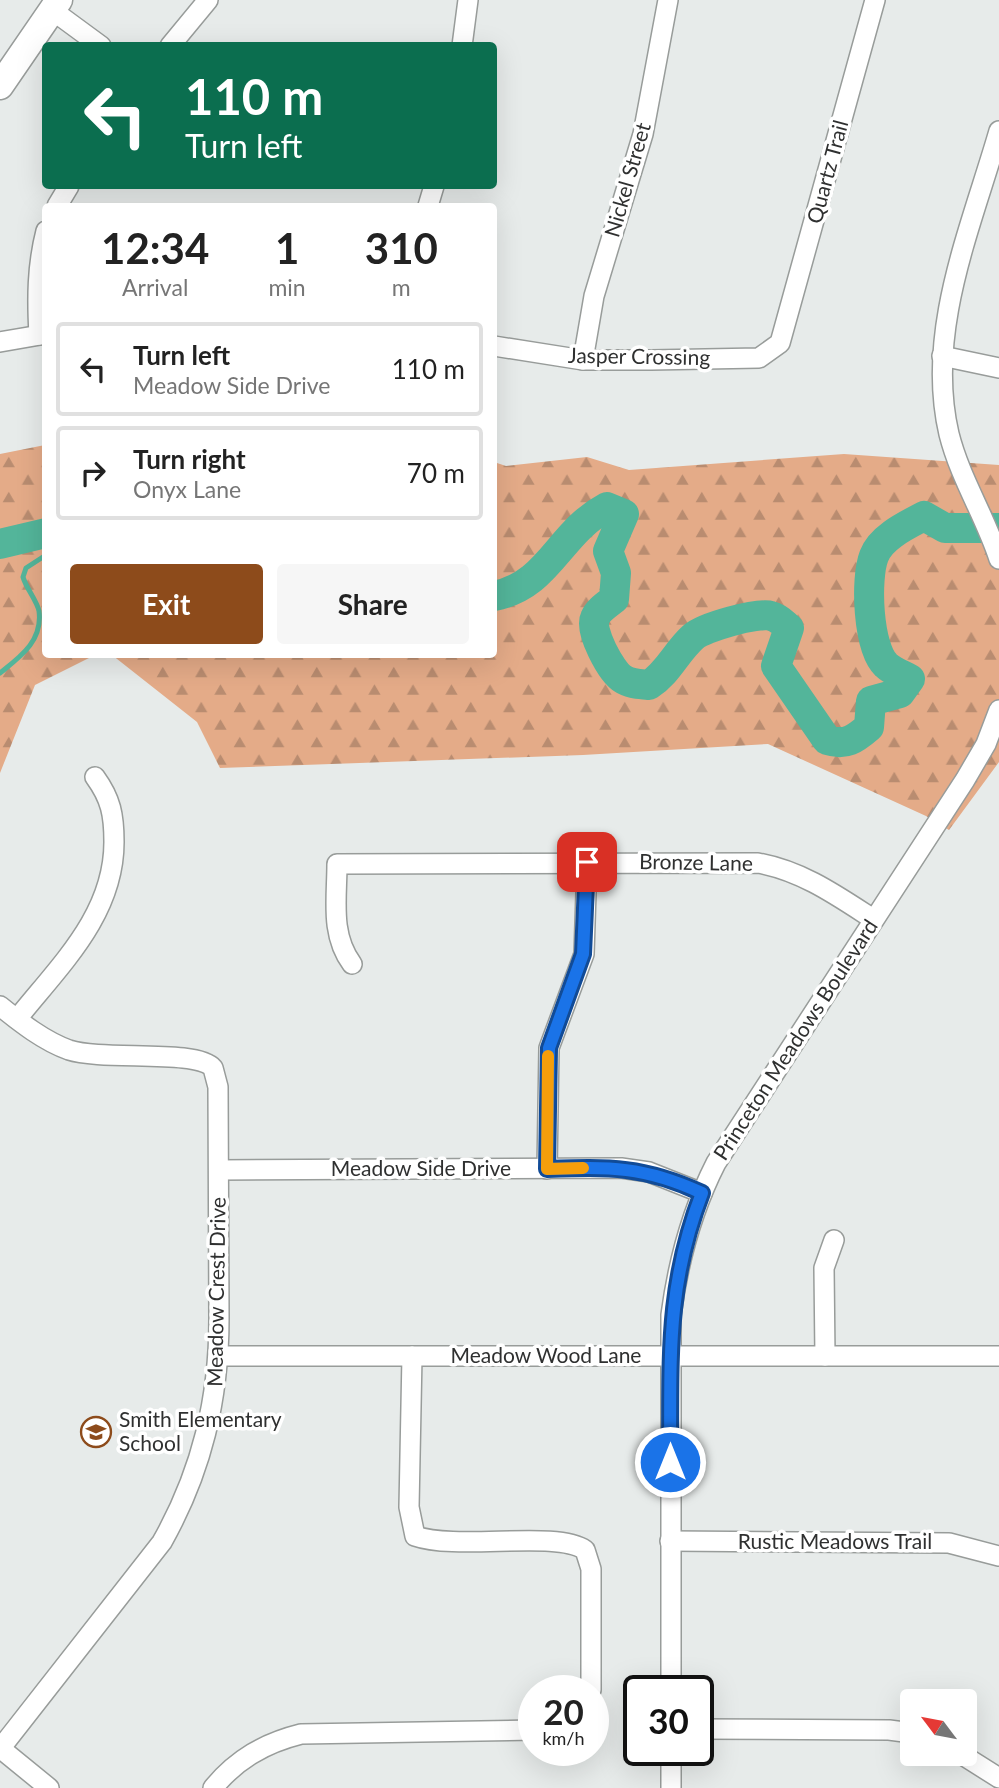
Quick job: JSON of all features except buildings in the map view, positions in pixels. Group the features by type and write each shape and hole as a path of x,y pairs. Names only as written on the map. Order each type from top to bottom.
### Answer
{"main road":[{"path":"0,86 55,5"}],"street":[{"path":"173,42 208,0"},
{"path":"463,42 468,0"},
{"name":"Nickel Street","path":"583,360 594,296 643,134 668,0"},
{"name":"Quartz Trail","path":"780,343 875,0"},
{"path":"55,5 97,42"},
{"path":"999,131 994,170 948,310 942,356 950,435 999,559"},
{"path":"0,342 42,335 37,284 42,255"},
{"name":"Jasper Crossing","path":"497,346 583,360 760,358 780,343"},
{"path":"942,356 999,368"},
{"name":"Princeton Meadows Boulevard","path":"671,1675 671,1314 677,1276 702,1193 725,1150 976,762 999,710"},
{"path":"0,1006 17,1019 87,932 106,895 113,866 114,815 106,792 94,777"},
{"path":"547,1169 549,1048 583,954 587,862"},
{"name":"Bronze Lane","path":"352,964 344,952 337,931 337,864 758,863 780,867 813,881 873,919"},
{"name":"Meadow Crest Drive","path":"0,1749 168,1533 200,1461 213,1408 219,1356 216,1072 211,1064 193,1057 127,1058 83,1053 57,1045 17,1019"},
{"name":"Meadow Side Drive","path":"219,1170 634,1169 668,1178 702,1193"},
{"path":"825,1356 824,1268 834,1240"},
{"name":"Meadow Wood Lane","path":"219,1356 999,1356"},
{"path":"412,1356 410,1507 415,1536 446,1542 565,1543 586,1550 591,1569 590,1675"},
{"name":"Rustic Meadows Trail","path":"670,1541 949,1543 999,1556"},
{"path":"714,1729 900,1731"},
{"path":"213,1788 248,1755 274,1741 301,1734 518,1730"},
{"path":"0,1749 49,1788"},
{"path":"977,1764 999,1778"},
{"path":"671,1766 671,1788"}],"green space":[{"path":"42,446 42,658 89,658 35,685 0,773 0,454"},
{"path":"844,454 999,465 999,762 949,830 926,816 768,744 583,755 220,768 197,722 116,658 497,658 497,463 506,466 587,457 629,470"}],"waterway":[{"path":"497,595 528,581 577,530 607,507 624,514 608,551 616,573 614,599 598,612 594,624 602,650 618,675 629,682 649,685 699,633 744,618 771,616 789,628 776,666 827,740 845,742 869,727 871,701 900,693 910,679 886,665 875,644 869,596 871,567 877,549 895,532 924,516 945,528 999,528"},
{"path":"0,544 42,534"},
{"path":"0,673 34,640 39,611 23,577 26,568 42,558"}],"slow traffic":[{"path":"548,1056 547,1169 583,1168"}],"place":[{"name":"Smith Elementary School","path":"96,1432"}],"route":[{"path":"587,862 586,939 580,969 556,1024 549,1048 547,1169 634,1169 668,1178 702,1193 681,1258 671,1314 670,1462"}]}
